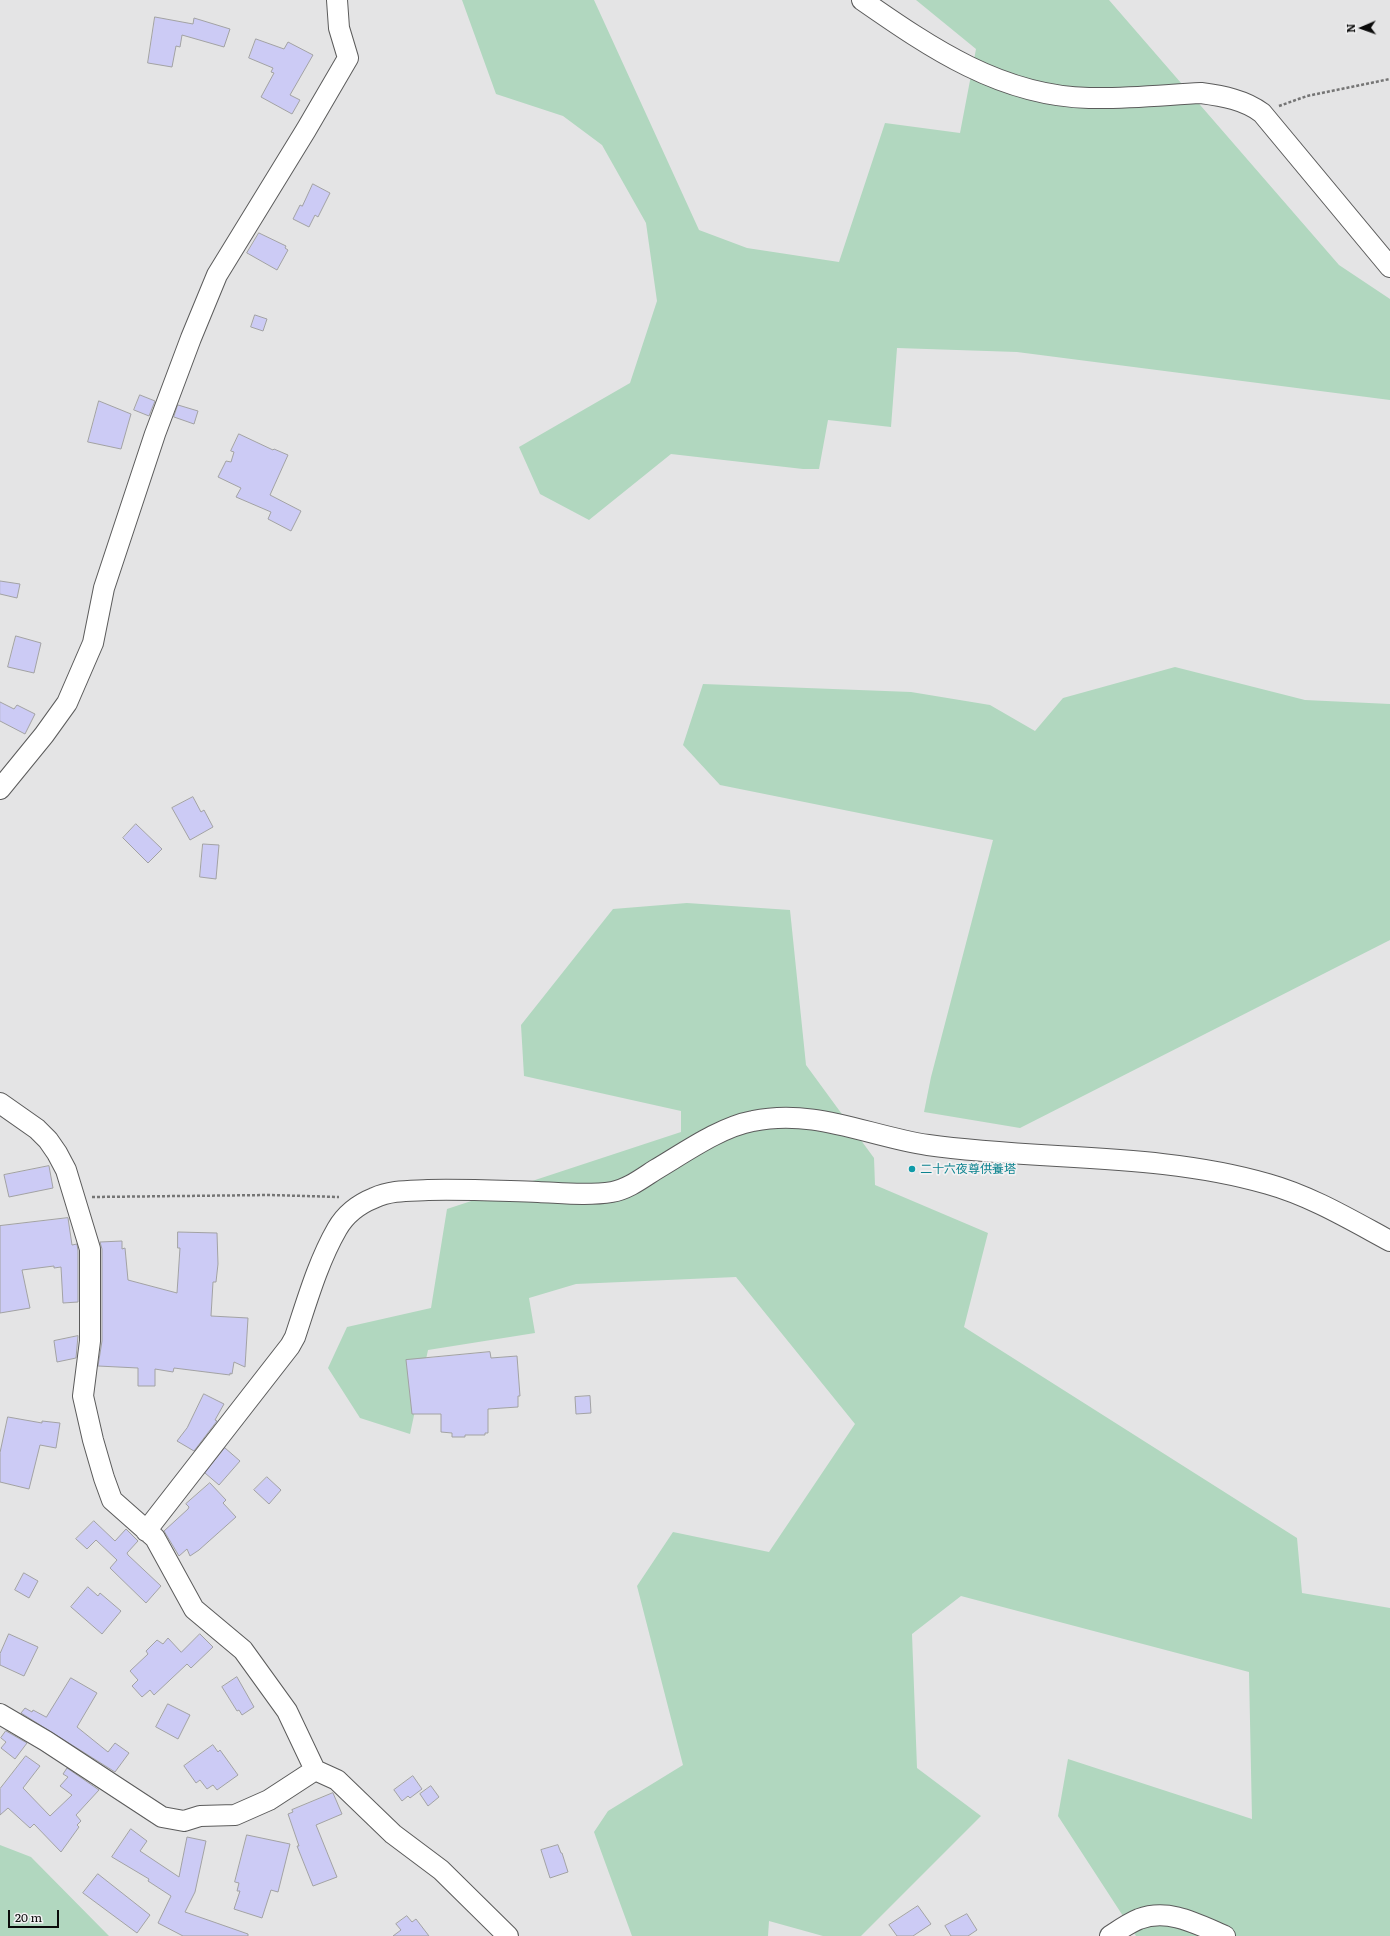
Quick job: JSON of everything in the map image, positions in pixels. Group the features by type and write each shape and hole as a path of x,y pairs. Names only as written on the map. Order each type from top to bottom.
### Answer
{"street":[{"path":"0,789 44,735 67,703 93,643 104,588 153,442 170,392 217,275 306,130 348,58 339,28 337,0"},
{"path":"862,0 956,62 1010,84 1049,94 1090,98 1201,93 1212,94 1242,102 1262,113 1390,267"},
{"path":"0,1103 37,1129 48,1140 66,1170 90,1249 90,1341 83,1396 93,1440 112,1500 155,1538 194,1609 243,1650 287,1711 315,1770 337,1780 393,1834 440,1870 508,1936"},
{"path":"146,1531 290,1346 295,1337 320,1265 338,1227 357,1206 383,1194 399,1191 454,1190 579,1194 617,1191 628,1187 688,1150 740,1125 770,1118 801,1117 842,1124 924,1144 1118,1160 1225,1174 1269,1184 1294,1193 1390,1241"},
{"path":"0,1714 46,1741 162,1817 184,1820 200,1816 226,1817 235,1815 268,1800 315,1770"},
{"path":"1110,1936 1137,1920 1158,1916 1183,1918 1225,1936"}],"path":[{"path":"1262,113 1307,96 1390,79"},
{"path":"74,1197 270,1195 340,1197"}],"green space":[{"path":"462,0 594,0 699,230 747,248 839,262 885,123 960,133 976,49 916,0 1109,0 1339,265 1390,299 1390,400 1017,352 897,348 891,427 828,420 819,469 803,469 671,454 589,520 540,494 519,447 630,383 657,301 646,223 602,145 563,116 496,94"},
{"path":"1175,667 1305,700 1390,704 1390,940 1020,1128 924,1112 931,1077 993,840 720,785 683,745 703,684 911,692 990,705 1035,731 1063,698"},
{"path":"687,903 790,910 806,1065 874,1158 875,1185 988,1233 964,1327 1297,1538 1302,1593 1390,1608 1390,1936 1136,1936 1058,1816 1068,1759 1252,1819 1249,1672 961,1596 912,1634 917,1768 981,1816 861,1936 823,1936 769,1921 768,1936 632,1936 594,1832 608,1811 683,1765 637,1586 673,1532 769,1552 855,1424 736,1277 576,1284 529,1298 535,1333 428,1350 410,1434 360,1418 328,1368 347,1327 431,1308 447,1209 681,1132 681,1111 524,1076 521,1025 613,909"},
{"path":"0,1845 31,1857 109,1936 0,1936"}],"building":[{"path":"155,17 193,24 194,18 230,29 224,47 182,35 180,47 176,46 172,67 148,63"},
{"path":"256,39 284,49 288,42 313,55 290,95 300,100 292,114 261,97 274,73 271,72 273,68 249,58"},
{"path":"313,184 330,193 318,217 315,215 309,227 293,219 300,205 302,206"},
{"path":"259,233 286,246 285,248 288,250 277,270 247,253"},
{"path":"255,315 267,319 263,331 251,327"},
{"path":"140,395 155,401 149,416 134,410"},
{"path":"99,401 131,414 121,449 88,442"},
{"path":"178,405 198,411 194,424 174,417"},
{"path":"239,434 273,450 274,449 288,455 270,495 301,511 291,531 268,519 271,512 236,497 241,488 218,477 226,461 231,462 234,452 231,451"},
{"path":"0,581 20,584 17,598 0,594"},
{"path":"16,636 41,643 34,673 8,667"},
{"path":"0,702 14,709 17,705 35,714 25,734 0,721"},
{"path":"193,797 201,812 204,810 213,827 190,840 172,808"},
{"path":"136,824 162,849 148,863 123,838"},
{"path":"203,844 219,845 216,879 200,877"},
{"path":"49,1166 53,1188 9,1197 4,1175"},
{"path":"68,1218 72,1245 77,1244 78,1251 78,1302 63,1303 61,1267 54,1268 54,1266 22,1270 30,1308 0,1313 0,1226"},
{"path":"178,1232 217,1233 218,1264 216,1282 213,1282 211,1316 248,1318 245,1367 234,1362 232,1374 230,1373 230,1375 174,1368 173,1372 155,1369 155,1386 138,1386 138,1368 98,1366 102,1341 102,1249 100,1242 122,1241 122,1249 125,1248 128,1280 177,1293 180,1248 178,1248"},
{"path":"78,1336 76,1358 57,1362 54,1341"},
{"path":"490,1352 491,1358 517,1356 520,1396 518,1396 518,1407 488,1409 488,1433 485,1433 485,1435 465,1435 465,1437 452,1437 452,1433 441,1432 441,1414 412,1414 406,1360"},
{"path":"204,1394 224,1404 215,1420 217,1421 194,1451 177,1441 187,1428"},
{"path":"590,1396 591,1413 576,1414 575,1397"},
{"path":"8,1417 42,1423 42,1421 60,1423 56,1448 40,1445 29,1489 0,1482 0,1453"},
{"path":"225,1448 240,1461 219,1485 205,1473"},
{"path":"267,1477 281,1490 269,1504 254,1490"},
{"path":"210,1483 226,1500 223,1503 236,1517 199,1550 190,1556 187,1549 179,1556 164,1531 188,1509 189,1507 186,1504"},
{"path":"94,1521 115,1541 126,1529 138,1541 127,1553 128,1555 161,1586 146,1603 110,1568 117,1560 96,1540 87,1549 76,1539"},
{"path":"24,1573 38,1581 29,1598 15,1590"},
{"path":"88,1587 98,1596 100,1593 121,1611 102,1634 71,1607"},
{"path":"9,1634 38,1647 24,1676 0,1665 0,1654"},
{"path":"200,1634 213,1647 191,1668 187,1664 154,1695 150,1690 142,1697 132,1686 138,1680 130,1671 148,1654 146,1651 157,1640 163,1644 168,1638 181,1652"},
{"path":"237,1677 254,1707 242,1715 239,1710 237,1711 222,1687"},
{"path":"71,1678 97,1693 77,1727 108,1752 115,1743 129,1753 115,1772 21,1713 25,1708 32,1712 33,1710 46,1717"},
{"path":"168,1704 190,1715 178,1739 156,1727"},
{"path":"6,1731 27,1743 15,1759 1,1748 6,1742 1,1738"},
{"path":"213,1745 218,1752 220,1750 238,1775 217,1790 213,1785 207,1789 200,1780 196,1783 184,1766"},
{"path":"26,1756 40,1766 23,1788 50,1816 72,1795 60,1786 68,1777 63,1774 67,1768 99,1790 76,1815 81,1821 77,1825 79,1827 61,1852 34,1824 30,1828 8,1808 0,1815 0,1789"},
{"path":"413,1776 422,1789 410,1798 408,1796 402,1801 394,1790"},
{"path":"431,1786 439,1797 428,1806 420,1794"},
{"path":"333,1793 342,1814 316,1825 337,1877 313,1886 297,1846 299,1846 288,1814 293,1812 292,1810"},
{"path":"131,1829 147,1841 140,1851 179,1877 187,1837 206,1841 195,1892 185,1912 248,1934 248,1936 183,1936 158,1923 171,1896 148,1881 149,1879 112,1857"},
{"path":"247,1835 290,1844 278,1892 271,1890 262,1918 234,1909 240,1891 237,1891 239,1883 235,1882"},
{"path":"558,1845 568,1872 550,1878 541,1850"},
{"path":"98,1874 150,1915 137,1933 83,1893"},
{"path":"918,1906 931,1924 913,1936 897,1936 889,1925"},
{"path":"967,1914 977,1930 968,1936 951,1936 945,1926"},
{"path":"407,1916 412,1922 416,1919 429,1936 393,1936 401,1930 396,1924"}],"place":[{"name":"二十六夜尊供養塔","path":"912,1169"}]}
